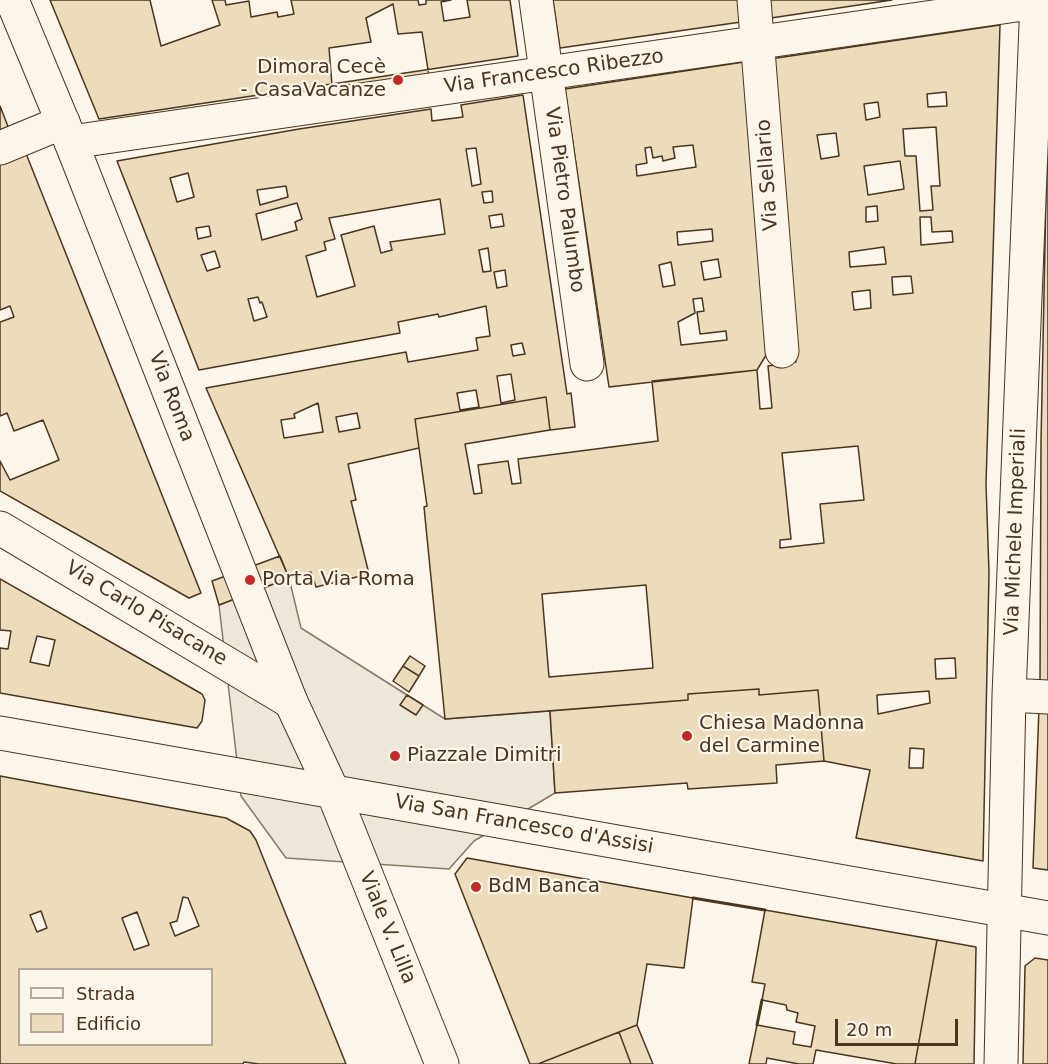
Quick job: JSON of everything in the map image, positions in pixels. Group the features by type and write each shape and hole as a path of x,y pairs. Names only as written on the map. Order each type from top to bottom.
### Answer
{"street":[{"name":"Via Roma","path":"12,0 67,132 291,702 333,792"},
{"name":"Via Pietro Palumbo","path":"536,0 587,364"},
{"name":"Via Sellario","path":"754,0 782,351"},
{"name":"Via Francesco Ribezzo","path":"0,148 67,132 546,74 1037,1"},
{"name":"Via Michele Imperiali","path":"1001,1064 1009,695 1042,51 1037,1"},
{"name":"Via Carlo Pisacane","path":"0,528 291,702"},
{"path":"1009,695 1048,697"},
{"name":"Via San Francesco d'Assisi","path":"0,733 1048,918"},
{"name":"Viale V. Lilla","path":"333,792 442,1064"}],"shaded area":[{"name":"Piazzale Dimitri","path":"289,578 301,628 445,719 550,711 555,793 474,841 449,869 286,858 241,796 219,605"}],"building":[{"path":"50,0 150,0 161,46 220,25 212,0 225,0 226,5 249,1 251,17 277,12 278,17 294,14 291,0 418,0 419,5 426,4 426,0 451,0 441,2 444,21 470,17 467,0 510,0 518,56 99,119"},
{"path":"553,0 739,0 741,22 560,48"},
{"path":"769,0 892,0 771,18"},
{"path":"393,4 398,34 422,32 430,82 333,98 329,48 371,42 366,18"},
{"path":"1000,25 986,484 989,573 983,861 856,838 870,770 824,761 818,690 759,695 759,689 688,694 688,700 445,719 424,507 427,506 415,419 546,397 550,430 465,444 474,494 482,493 478,465 508,461 512,484 521,483 518,459 658,441 652,381 757,370 760,409 772,408 768,366 796,362 770,59","holes":["946,92 947,106 928,107 927,94","878,102 880,117 866,120 864,104","936,127 940,186 931,186 933,210 920,211 916,156 905,156 903,129","836,133 839,156 821,159 817,135","900,161 904,189 868,195 864,166","877,206 878,221 866,222 866,207","920,217 931,217 932,232 952,231 953,242 921,245","884,247 886,264 850,267 849,252","911,276 913,293 893,295 892,277","870,290 871,308 854,310 852,292","858,446 864,500 820,504 824,543 780,548 780,540 791,539 782,453","646,585 653,668 549,677 542,594","955,658 956,678 936,679 935,659","929,691 930,703 878,714 877,695","910,748 924,749 923,768 909,768"]},
{"path":"744,62 768,352 757,370 609,387 565,89","holes":["693,145 696,167 637,176 636,165 647,163 645,148 651,147 653,158 662,156 663,161 675,158 673,147","712,229 713,241 678,245 677,232","718,259 721,277 704,280 701,262","671,262 675,285 663,287 659,265","702,298 704,311 697,312 700,334 726,331 727,340 681,345 678,322 695,313 693,299"]},
{"path":"1048,93 1048,682 1040,682 1041,443"},
{"path":"523,95 567,394 571,393 575,427 550,430 546,397 415,419 419,448 348,464 356,500 351,501 369,574 316,587 311,572 289,578 206,388 406,352 408,362 478,350 476,338 490,336 486,306 439,317 438,314 398,322 400,333 199,370 117,161 299,129 431,109 432,121 463,117 461,105","holes":["476,148 481,184 472,186 466,149","188,173 194,197 177,202 170,178","286,186 288,197 260,205 257,190","492,191 493,202 484,203 482,192","440,199 445,234 390,242 392,250 381,253 374,226 341,235 355,286 317,297 306,256 326,250 324,242 335,239 329,218","297,203 302,219 295,222 297,230 262,240 256,214","502,214 504,226 491,228 489,216","209,226 211,236 198,239 196,228","488,248 491,271 483,272 479,250","215,251 220,267 207,271 201,255","505,270 507,286 497,288 494,272","258,297 267,317 254,321 248,299","522,343 525,354 513,356 511,345","511,374 515,400 501,403 497,376","476,390 479,407 460,410 457,393","318,403 323,432 284,438 281,420 295,418 294,414","357,413 360,428 339,432 336,417"]},
{"path":"0,106 9,129 0,139"},
{"path":"25,151 201,593 189,598 0,491 0,461 10,480 59,460 43,420 14,431 7,413 0,416 0,322 14,317 10,306 0,310 0,161"},
{"name":"Porta Via Roma","path":"280,556 289,578 219,605 212,581"},
{"path":"0,579 202,694 205,700 202,721 197,728 0,693 0,648 8,649 11,631 0,630","holes":["37,636 55,640 49,666 30,662"]},
{"path":"410,656 425,666 419,676 403,666"},
{"path":"403,666 419,676 409,692 393,681"},
{"name":"Chiesa Madonna del Carmine","path":"759,689 759,695 818,690 824,761 776,765 777,783 688,789 687,783 555,793 550,711 688,700 688,694"},
{"path":"407,695 423,705 416,715 400,705"},
{"path":"1039,708 1048,709 1048,870 1033,868"},
{"path":"0,776 226,818 250,831 256,840 346,1064 244,1062 243,1064 0,1064","holes":["183,897 188,898 199,926 175,936 170,923 177,921","41,911 47,928 37,932 30,915","137,912 149,945 134,950 122,918"]},
{"path":"467,858 693,898 684,968 647,964 637,1025 538,1064 530,1064 455,874"},
{"path":"765,910 937,940 915,1064 897,1064 816,1050 813,1064 799,1064 767,1058 766,1064 749,1064 757,1025 795,1032 793,1044 811,1047 815,1026 796,1022 798,1013 787,1010 786,1005 762,1000 765,984 752,982"},
{"path":"937,940 976,947 974,1064 915,1064"},
{"path":"1035,958 1048,960 1048,1064 1023,1064 1025,966"},
{"path":"637,1025 653,1064 631,1064 619,1032"},
{"path":"619,1032 631,1064 538,1064"}],"wall":[{"path":"693,898 765,910"},
{"path":"757,1025 762,1000"}],"place":[{"name":"Dimora Cecè - CasaVacanze","path":"398,80"},
{"name":"Porta Via Roma","path":"250,580"},
{"name":"Chiesa Madonna del Carmine","path":"687,736"},
{"name":"Piazzale Dimitri","path":"395,756"},
{"name":"BdM Banca","path":"476,887"}]}
